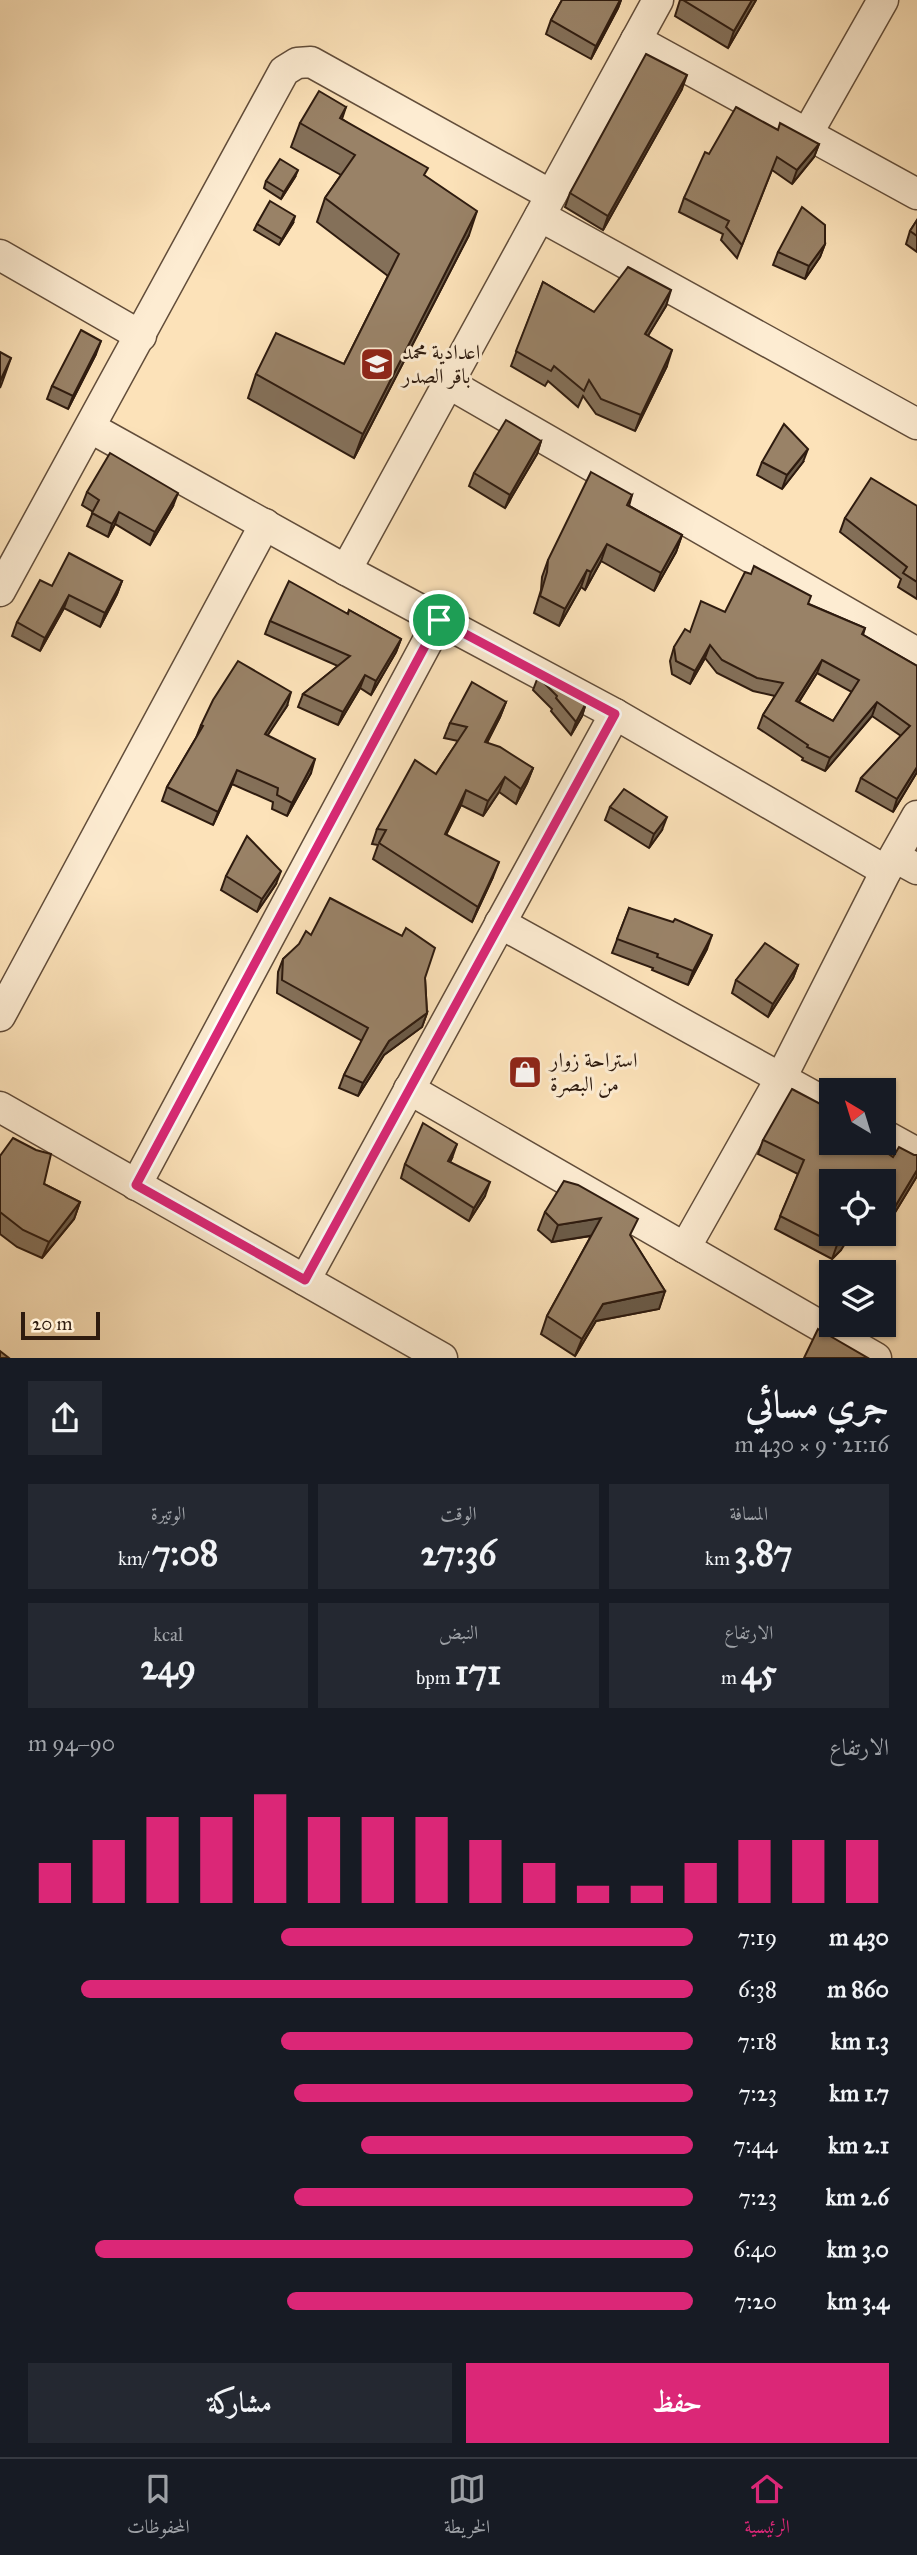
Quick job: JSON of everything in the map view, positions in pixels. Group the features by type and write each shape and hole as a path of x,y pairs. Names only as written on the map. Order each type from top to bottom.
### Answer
{"street":[{"path":"346,570 658,0"},
{"path":"807,134 883,0"},
{"path":"636,40 917,194"},
{"path":"0,591 284,71 297,63 311,62 545,206 917,424"},
{"path":"0,255 141,336"},
{"path":"448,383 917,653"},
{"path":"91,428 346,570 899,865"},
{"path":"0,1016 265,524"},
{"path":"136,1185 439,620"},
{"path":"305,1280 615,714"},
{"path":"685,1248 899,865 917,817"},
{"path":"500,923 819,1099"},
{"path":"409,1089 876,1358"},
{"path":"0,1107 442,1358"},
{"path":"896,1142 917,1153"}],"building":[{"path":"562,0 620,0 596,46 551,20"},
{"path":"683,0 752,0 734,31"},
{"path":"646,54 687,75 608,216 570,193"},
{"path":"319,91 346,107 340,118 428,168 424,175 477,211 363,434 256,374 276,333 344,364 399,254 325,198 355,155 300,123"},
{"path":"736,107 778,130 780,123 819,144 797,170 777,157 742,245 726,227 729,221 684,198 705,152 709,154"},
{"path":"280,159 298,170 284,192 266,181"},
{"path":"270,201 295,216 282,239 257,224"},
{"path":"802,207 825,225 825,244 809,266 778,252"},
{"path":"917,220 917,236 910,231"},
{"path":"628,267 671,290 645,334 672,350 641,415 601,399 589,380 584,391 554,366 551,371 516,351 543,282 594,312"},
{"path":"81,330 101,341 73,396 52,386"},
{"path":"0,352 11,358 0,381"},
{"path":"506,420 541,441 510,495 474,473"},
{"path":"784,424 808,449 787,475 762,462"},
{"path":"110,453 178,493 155,532 119,512 112,524 92,513 99,500 87,492"},
{"path":"591,472 632,495 627,505 682,535 661,573 607,544 591,572 587,570 565,609 540,596 548,560"},
{"path":"871,478 917,506 917,582 903,573 907,567 845,518"},
{"path":"69,553 122,581 105,613 69,595 45,638 17,622 40,580 52,586"},
{"path":"754,566 811,596 808,604 865,628 862,634 917,666 917,767 897,799 861,778 910,726 877,702 830,758 807,747 808,745 763,715 783,683 757,678 722,660 710,645 695,671 676,661 674,647 685,629 690,632 701,601 725,612 745,572 751,574","holes":["822,660 859,680 833,721 796,701"]},
{"path":"289,581 348,614 349,610 401,639 376,681 365,675 343,712 303,694 350,656 270,621"},
{"path":"238,661 291,692 265,734 315,759 292,803 277,795 278,788 237,770 218,812 167,787 203,726 201,725 213,700"},
{"path":"538,677 586,703 576,722 557,696"},
{"path":"472,682 506,702 485,742 500,747 533,768 521,789 505,777 488,801 466,790 445,834 499,862 478,907 379,843 386,830 377,829 415,760 436,774 467,727 450,723"},
{"path":"624,789 667,817 654,834 610,807"},
{"path":"247,836 281,871 262,899 226,876"},
{"path":"330,898 402,936 406,928 435,948 425,978 427,1013 389,1041 363,1083 344,1075 368,1028 282,980 283,959 299,944 306,931 311,935"},
{"path":"629,908 673,922 675,919 712,935 693,971 617,939"},
{"path":"765,943 798,965 773,1004 736,980"},
{"path":"792,1089 819,1103 819,1155 893,1157 899,1147 917,1155 917,1170 896,1205 896,1169 819,1169 819,1236 780,1216 804,1160 763,1140"},
{"path":"423,1123 457,1144 448,1161 490,1182 474,1208 405,1164"},
{"path":"13,1138 36,1150 51,1154 44,1184 80,1202 49,1242 23,1230 0,1212 0,1156"},
{"path":"564,1181 578,1185 638,1219 630,1235 665,1291 603,1304 582,1339 547,1316 601,1218 558,1225 545,1212"},
{"path":"818,1329 819,1337 832,1337 868,1358 804,1358"},
{"path":"0,1351 9,1358 0,1358"}],"place":[{"name":"اعدادية محمد باقر الصدر","path":"377,364"},
{"name":"استراحة زوار من البصرة","path":"525,1072"}],"route":[{"path":"439,620 615,714 305,1280 136,1185 439,620"}]}
